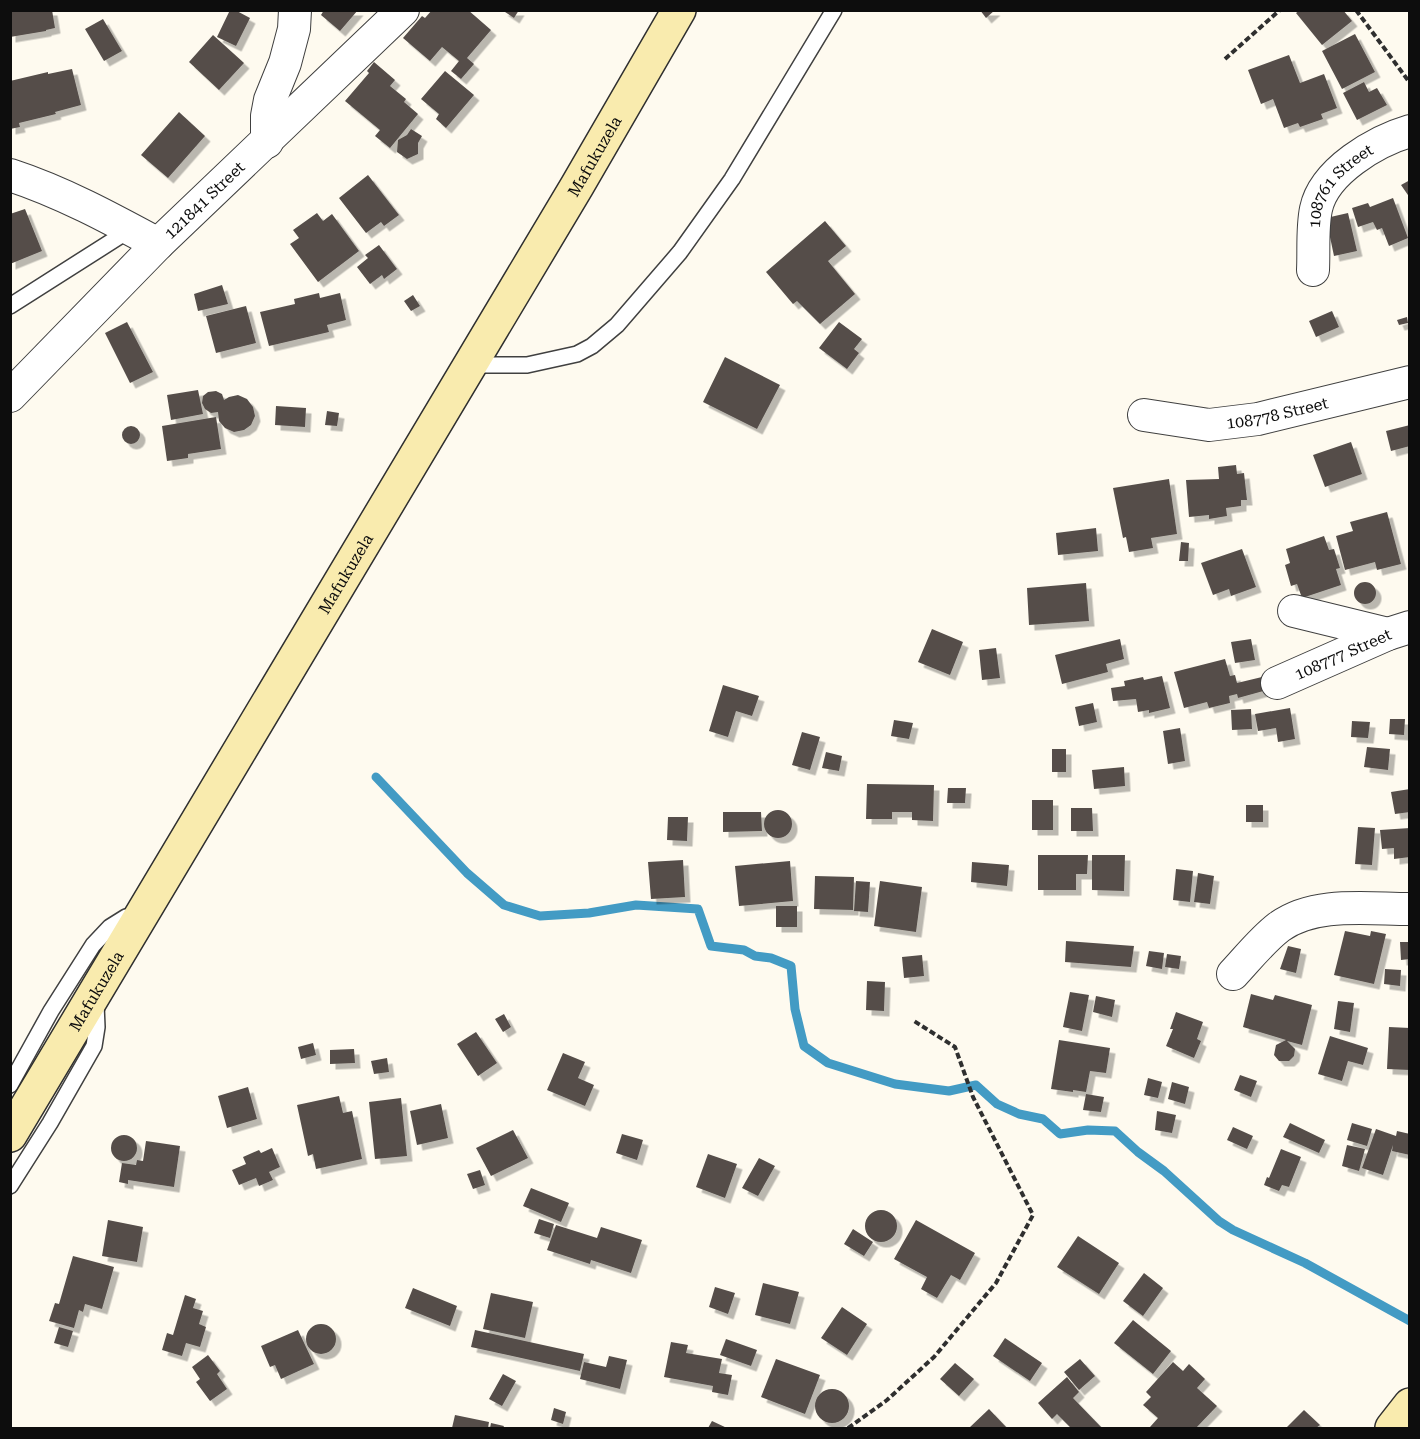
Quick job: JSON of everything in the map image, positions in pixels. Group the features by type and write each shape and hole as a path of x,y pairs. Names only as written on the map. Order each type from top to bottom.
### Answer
{"main road":[{"name":"Mafukuzela","path":"10,1135 470,365 678,10"},
{"path":"1392,1428 1410,1405"}],"street":[{"path":"267,142 267,116 270,100 285,63 294,29 295,10"},
{"name":"121841 Street","path":"10,396 158,244 403,10"},
{"name":"108761 Street","path":"1313,270 1316,208 1330,180 1359,155 1393,135 1410,131"},
{"path":"10,175 36,183 158,244"},
{"name":"108778 Street","path":"1144,415 1209,425 1258,419 1410,382"},
{"path":"1294,611 1399,630"},
{"name":"108777 Street","path":"1277,683 1399,630"},
{"path":"1233,974 1279,927 1304,914 1336,909 1410,909"}],"lane":[{"path":"470,365 527,365 577,354 592,346 617,325 680,252 732,179 834,10"},
{"path":"10,306 131,229"},
{"path":"10,1085 51,1011 93,945 110,927 126,917 141,917"},
{"path":"10,1186 50,1123 94,1046 97,1028 95,992"}],"path":[{"path":"1225,59 1280,10"},
{"path":"1356,10 1410,83"},
{"path":"848,1428 887,1400 934,1357 996,1283 1033,1215 973,1097 955,1047 914,1021"}],"building":[{"path":"10,10 52,10 55,28 10,37"},
{"path":"230,10 235,10 250,18 236,46 217,37"},
{"path":"324,10 358,10 340,31 321,15"},
{"path":"432,10 468,10 491,30 467,58 474,64 461,79 451,71 459,61 442,47 430,61 403,38 422,16 425,18"},
{"path":"502,10 519,10 514,18"},
{"path":"980,10 995,10 986,18"},
{"path":"1300,10 1312,12 1314,10 1343,10 1352,21 1322,45 1296,13"},
{"path":"103,19 122,51 104,61 85,29"},
{"path":"1355,34 1375,72 1342,89 1322,51"},
{"path":"213,35 244,63 219,90 189,62"},
{"path":"1289,55 1300,83 1324,74 1337,108 1321,114 1323,119 1300,127 1298,123 1284,128 1273,99 1261,104 1248,70"},
{"path":"374,62 395,80 390,86 406,99 404,102 418,114 390,148 375,136 380,130 345,101 369,73 367,71"},
{"path":"72,69 81,105 19,123 20,127 10,129 10,81"},
{"path":"445,71 474,95 446,128 436,119 439,114 421,99"},
{"path":"1364,82 1369,92 1377,88 1387,105 1357,120 1343,93"},
{"path":"179,112 205,136 168,178 141,155"},
{"path":"411,129 422,136 418,143 418,154 407,159 397,152 398,140 407,135"},
{"path":"368,175 399,215 384,226 381,222 366,233 339,198"},
{"path":"1410,180 1410,198 1401,185"},
{"path":"1393,198 1408,238 1389,246 1382,228 1377,230 1373,222 1358,227 1352,208 1368,203 1370,207"},
{"path":"25,209 42,251 10,264 10,214"},
{"path":"317,213 323,221 332,214 359,251 318,282 290,244 299,238 293,230"},
{"path":"1348,213 1357,251 1334,256 1326,218"},
{"path":"825,221 846,246 828,261 855,294 820,324 797,301 793,304 766,272"},
{"path":"379,245 397,269 384,279 382,275 370,284 357,267 368,258 365,255"},
{"path":"222,285 228,304 198,311 194,294"},
{"path":"319,293 320,298 340,293 346,320 327,325 329,332 269,346 260,312 295,304 294,299"},
{"path":"413,295 420,306 411,311 404,301"},
{"path":"246,306 256,343 216,353 206,316"},
{"path":"1332,311 1339,327 1316,337 1309,321"},
{"path":"1407,317 1408,323 1399,325 1397,320"},
{"path":"127,322 153,372 130,383 105,333"},
{"path":"839,322 862,339 854,349 859,353 847,369 819,348"},
{"path":"725,357 780,385 757,429 703,402"},
{"path":"198,390 203,414 171,420 167,395"},
{"path":"216,391 222,394 224,400 238,395 247,399 253,407 255,416 251,425 244,430 234,432 225,428 219,421 218,412 211,413 205,409 202,403 203,396 208,392"},
{"path":"276,406 306,408 305,427 275,425"},
{"path":"327,411 339,413 337,426 325,425"},
{"path":"216,417 221,449 188,454 188,458 167,461 162,426"},
{"path":"1410,425 1410,446 1391,451 1386,431"},
{"path":"127,426 135,426 140,431 138,442 127,444 122,439 122,431"},
{"path":"1351,442 1362,474 1325,487 1313,455"},
{"path":"1236,465 1237,474 1244,473 1247,500 1241,500 1241,506 1226,508 1227,516 1209,519 1209,515 1189,517 1186,480 1219,479 1218,467"},
{"path":"1169,479 1177,534 1151,538 1153,548 1129,552 1126,537 1123,538 1113,488"},
{"path":"1387,512 1401,564 1377,570 1375,562 1345,570 1336,536 1353,531 1350,522"},
{"path":"1096,528 1098,551 1058,555 1056,533"},
{"path":"1324,536 1329,550 1334,549 1340,568 1336,569 1341,585 1302,598 1297,584 1291,586 1285,565 1290,563 1286,549"},
{"path":"1181,542 1189,543 1188,561 1179,561"},
{"path":"1242,549 1256,587 1231,596 1229,589 1213,595 1201,563"},
{"path":"1365,582 1373,585 1376,593 1373,601 1365,604 1357,601 1354,593 1357,585"},
{"path":"1086,583 1089,621 1029,625 1027,588"},
{"path":"932,629 963,642 950,675 918,662"},
{"path":"1120,639 1124,659 1106,664 1108,672 1062,684 1055,655"},
{"path":"1251,639 1255,660 1235,663 1231,642"},
{"path":"996,648 1000,678 982,680 979,650"},
{"path":"1225,659 1230,676 1235,675 1237,683 1262,677 1267,690 1238,698 1237,694 1229,696 1230,703 1209,708 1207,702 1184,708 1174,672"},
{"path":"1162,676 1170,708 1149,713 1149,710 1138,712 1136,699 1113,701 1111,688 1125,686 1124,681"},
{"path":"723,685 759,696 752,716 736,711 728,737 709,731"},
{"path":"1093,703 1097,722 1079,726 1075,707"},
{"path":"1290,708 1295,739 1278,742 1276,728 1258,731 1255,714"},
{"path":"1251,709 1252,729 1232,730 1231,710"},
{"path":"1390,719 1405,719 1404,735 1389,734"},
{"path":"894,720 913,723 909,739 891,736"},
{"path":"1352,721 1370,722 1368,738 1351,737"},
{"path":"1180,728 1185,761 1168,764 1163,731"},
{"path":"802,732 820,737 810,770 792,765"},
{"path":"1367,747 1390,749 1388,770 1364,767"},
{"path":"1052,749 1066,749 1066,772 1052,772"},
{"path":"826,752 842,756 839,771 822,768"},
{"path":"1124,767 1125,786 1094,789 1092,770"},
{"path":"867,784 934,785 933,821 912,820 912,812 892,812 892,819 866,819"},
{"path":"948,788 966,788 965,803 947,803"},
{"path":"1410,789 1410,812 1395,814 1391,792"},
{"path":"1032,800 1053,800 1053,830 1032,830"},
{"path":"1246,805 1263,805 1263,822 1246,822"},
{"path":"1071,808 1092,808 1093,831 1071,831"},
{"path":"778,810 788,814 792,824 788,834 778,838 768,834 764,824 768,814"},
{"path":"723,812 761,812 762,831 723,832"},
{"path":"668,817 688,817 687,841 667,840"},
{"path":"1358,827 1375,828 1372,865 1355,864"},
{"path":"1410,828 1410,857 1394,859 1394,848 1382,849 1380,830"},
{"path":"1038,855 1088,855 1087,874 1076,874 1076,890 1038,890"},
{"path":"1092,855 1125,855 1124,891 1092,890"},
{"path":"683,860 685,897 651,899 648,862"},
{"path":"790,861 793,901 739,906 735,866"},
{"path":"972,862 1009,865 1007,886 971,882"},
{"path":"1176,869 1193,871 1190,902 1173,900"},
{"path":"1198,873 1214,876 1210,904 1194,902"},
{"path":"815,876 854,877 853,910 814,909"},
{"path":"856,881 870,882 868,912 854,911"},
{"path":"880,881 922,887 916,932 874,926"},
{"path":"776,906 797,906 797,927 776,927"},
{"path":"1345,931 1370,936 1371,931 1386,934 1374,984 1334,975"},
{"path":"1066,941 1134,946 1131,967 1065,962"},
{"path":"1400,942 1410,942 1410,959 1401,960"},
{"path":"1288,946 1301,949 1296,973 1280,969"},
{"path":"1149,951 1164,953 1162,969 1146,966"},
{"path":"1167,954 1181,956 1179,969 1165,967"},
{"path":"922,955 924,976 904,978 902,957"},
{"path":"1385,969 1401,970 1400,986 1384,984"},
{"path":"867,981 885,982 884,1011 866,1010"},
{"path":"1070,992 1089,995 1082,1031 1063,1027"},
{"path":"1251,994 1273,1000 1275,995 1312,1005 1302,1045 1287,1041 1295,1049 1294,1056 1289,1061 1279,1061 1274,1055 1276,1045 1286,1040 1243,1027"},
{"path":"1096,996 1115,1000 1112,1017 1093,1012"},
{"path":"1338,1001 1354,1003 1350,1032 1334,1029"},
{"path":"1176,1012 1203,1022 1197,1039 1201,1041 1194,1058 1166,1046 1173,1029 1170,1029"},
{"path":"504,1014 511,1027 503,1032 495,1019"},
{"path":"1389,1027 1410,1028 1410,1070 1387,1069"},
{"path":"476,1032 497,1063 478,1076 457,1044"},
{"path":"1330,1036 1368,1048 1363,1065 1348,1061 1342,1081 1318,1074"},
{"path":"1059,1040 1110,1048 1106,1073 1090,1071 1086,1092 1051,1089"},
{"path":"313,1043 316,1055 301,1059 298,1047"},
{"path":"354,1049 355,1063 330,1064 330,1050"},
{"path":"563,1053 585,1062 578,1078 594,1085 585,1106 547,1090"},
{"path":"387,1058 389,1072 374,1074 371,1061"},
{"path":"1240,1075 1257,1081 1251,1097 1234,1090"},
{"path":"1148,1078 1162,1082 1158,1098 1144,1095"},
{"path":"1172,1082 1189,1087 1185,1104 1168,1099"},
{"path":"248,1087 257,1119 227,1128 218,1096"},
{"path":"1086,1094 1104,1097 1101,1112 1083,1110"},
{"path":"339,1096 343,1113 352,1111 362,1159 316,1169 313,1154 308,1156 297,1105"},
{"path":"401,1098 407,1156 375,1159 369,1102"},
{"path":"441,1104 448,1138 417,1145 410,1111"},
{"path":"1157,1111 1176,1115 1172,1133 1155,1130"},
{"path":"1290,1123 1325,1140 1319,1153 1283,1137"},
{"path":"1352,1123 1372,1129 1367,1146 1347,1140"},
{"path":"1233,1127 1253,1136 1247,1149 1227,1140"},
{"path":"1376,1129 1396,1136 1397,1131 1410,1134 1410,1155 1392,1151 1393,1145 1383,1175 1362,1168"},
{"path":"513,1130 528,1158 491,1176 476,1148"},
{"path":"622,1134 643,1140 637,1160 616,1153"},
{"path":"124,1135 133,1139 137,1148 133,1157 124,1161 115,1157 111,1148 115,1139"},
{"path":"146,1141 180,1146 174,1187 128,1180 128,1184 119,1182 122,1163 136,1165 137,1160 143,1161"},
{"path":"1347,1145 1365,1149 1359,1171 1342,1166"},
{"path":"272,1148 280,1167 269,1172 273,1180 259,1186 256,1178 239,1185 232,1170 246,1164 243,1157 259,1150 261,1153"},
{"path":"1281,1149 1301,1157 1289,1187 1282,1185 1279,1191 1264,1185"},
{"path":"708,1154 737,1164 725,1198 696,1187"},
{"path":"759,1158 775,1166 758,1196 742,1188"},
{"path":"480,1170 485,1185 473,1189 467,1174"},
{"path":"531,1188 569,1203 561,1222 523,1206"},
{"path":"881,1210 892,1215 897,1226 892,1237 881,1242 870,1237 865,1226 870,1215"},
{"path":"539,1219 554,1224 550,1238 534,1233"},
{"path":"108,1220 143,1227 137,1262 102,1256"},
{"path":"916,1220 975,1253 960,1280 951,1275 937,1298 921,1289 927,1277 894,1259"},
{"path":"556,1225 597,1238 601,1227 642,1240 631,1273 591,1260 590,1264 547,1250"},
{"path":"853,1229 873,1242 864,1256 844,1244"},
{"path":"1078,1236 1119,1263 1099,1294 1057,1267"},
{"path":"73,1256 114,1267 102,1309 85,1304 83,1312 79,1310 74,1328 49,1321 55,1303 59,1304"},
{"path":"1144,1273 1163,1288 1143,1316 1123,1301"},
{"path":"763,1283 799,1292 790,1324 755,1315"},
{"path":"715,1287 735,1293 728,1314 709,1307"},
{"path":"413,1288 457,1306 450,1326 405,1308"},
{"path":"491,1293 533,1302 525,1338 483,1329"},
{"path":"185,1295 196,1299 193,1308 203,1311 199,1324 206,1327 200,1347 186,1343 182,1356 162,1350 167,1333 173,1335"},
{"path":"842,1307 867,1324 847,1355 821,1338"},
{"path":"1133,1320 1171,1351 1153,1374 1114,1343"},
{"path":"321,1324 332,1328 336,1339 332,1350 321,1354 310,1350 306,1339 310,1328"},
{"path":"59,1327 73,1331 68,1347 54,1343"},
{"path":"298,1330 314,1364 281,1379 275,1365 270,1367 261,1346"},
{"path":"475,1330 584,1354 580,1371 471,1347"},
{"path":"1005,1338 1042,1363 1030,1381 993,1356"},
{"path":"726,1339 757,1350 751,1366 720,1355"},
{"path":"671,1342 688,1345 686,1353 722,1359 719,1373 732,1375 728,1395 712,1392 713,1386 664,1377"},
{"path":"208,1355 220,1371 217,1374 227,1389 210,1401 196,1382 200,1379 192,1367"},
{"path":"609,1356 627,1360 620,1389 580,1379 584,1362 606,1367"},
{"path":"776,1359 820,1375 805,1414 761,1397"},
{"path":"1080,1359 1095,1376 1079,1390 1064,1372"},
{"path":"1173,1362 1183,1371 1189,1364 1205,1379 1197,1388 1217,1406 1196,1428 1150,1427 1158,1418 1143,1405 1151,1397 1146,1392"},
{"path":"955,1363 974,1379 959,1396 940,1379"},
{"path":"503,1374 516,1381 502,1406 489,1399"},
{"path":"1067,1377 1079,1392 1073,1398 1102,1428 1071,1428 1057,1414 1052,1419 1038,1403"},
{"path":"832,1389 844,1394 849,1406 844,1418 832,1423 820,1418 815,1406 820,1394"},
{"path":"554,1408 566,1412 563,1424 551,1420"},
{"path":"989,1409 1007,1428 969,1428"},
{"path":"1304,1410 1320,1425 1316,1428 1286,1428"},
{"path":"455,1415 489,1422 488,1428 452,1428"},
{"path":"712,1421 727,1428 708,1428"},
{"path":"491,1423 504,1426 503,1428 490,1428"}],"waterway":[{"path":"376,777 467,873 504,905 540,916 589,913 636,905 698,909 711,946 744,950 755,956 771,958 791,966 795,1009 804,1046 828,1063 895,1084 949,1091 976,1085 997,1104 1019,1114 1043,1119 1060,1134 1088,1130 1115,1131 1164,1171 1219,1221 1233,1230 1305,1263 1410,1321"}]}
